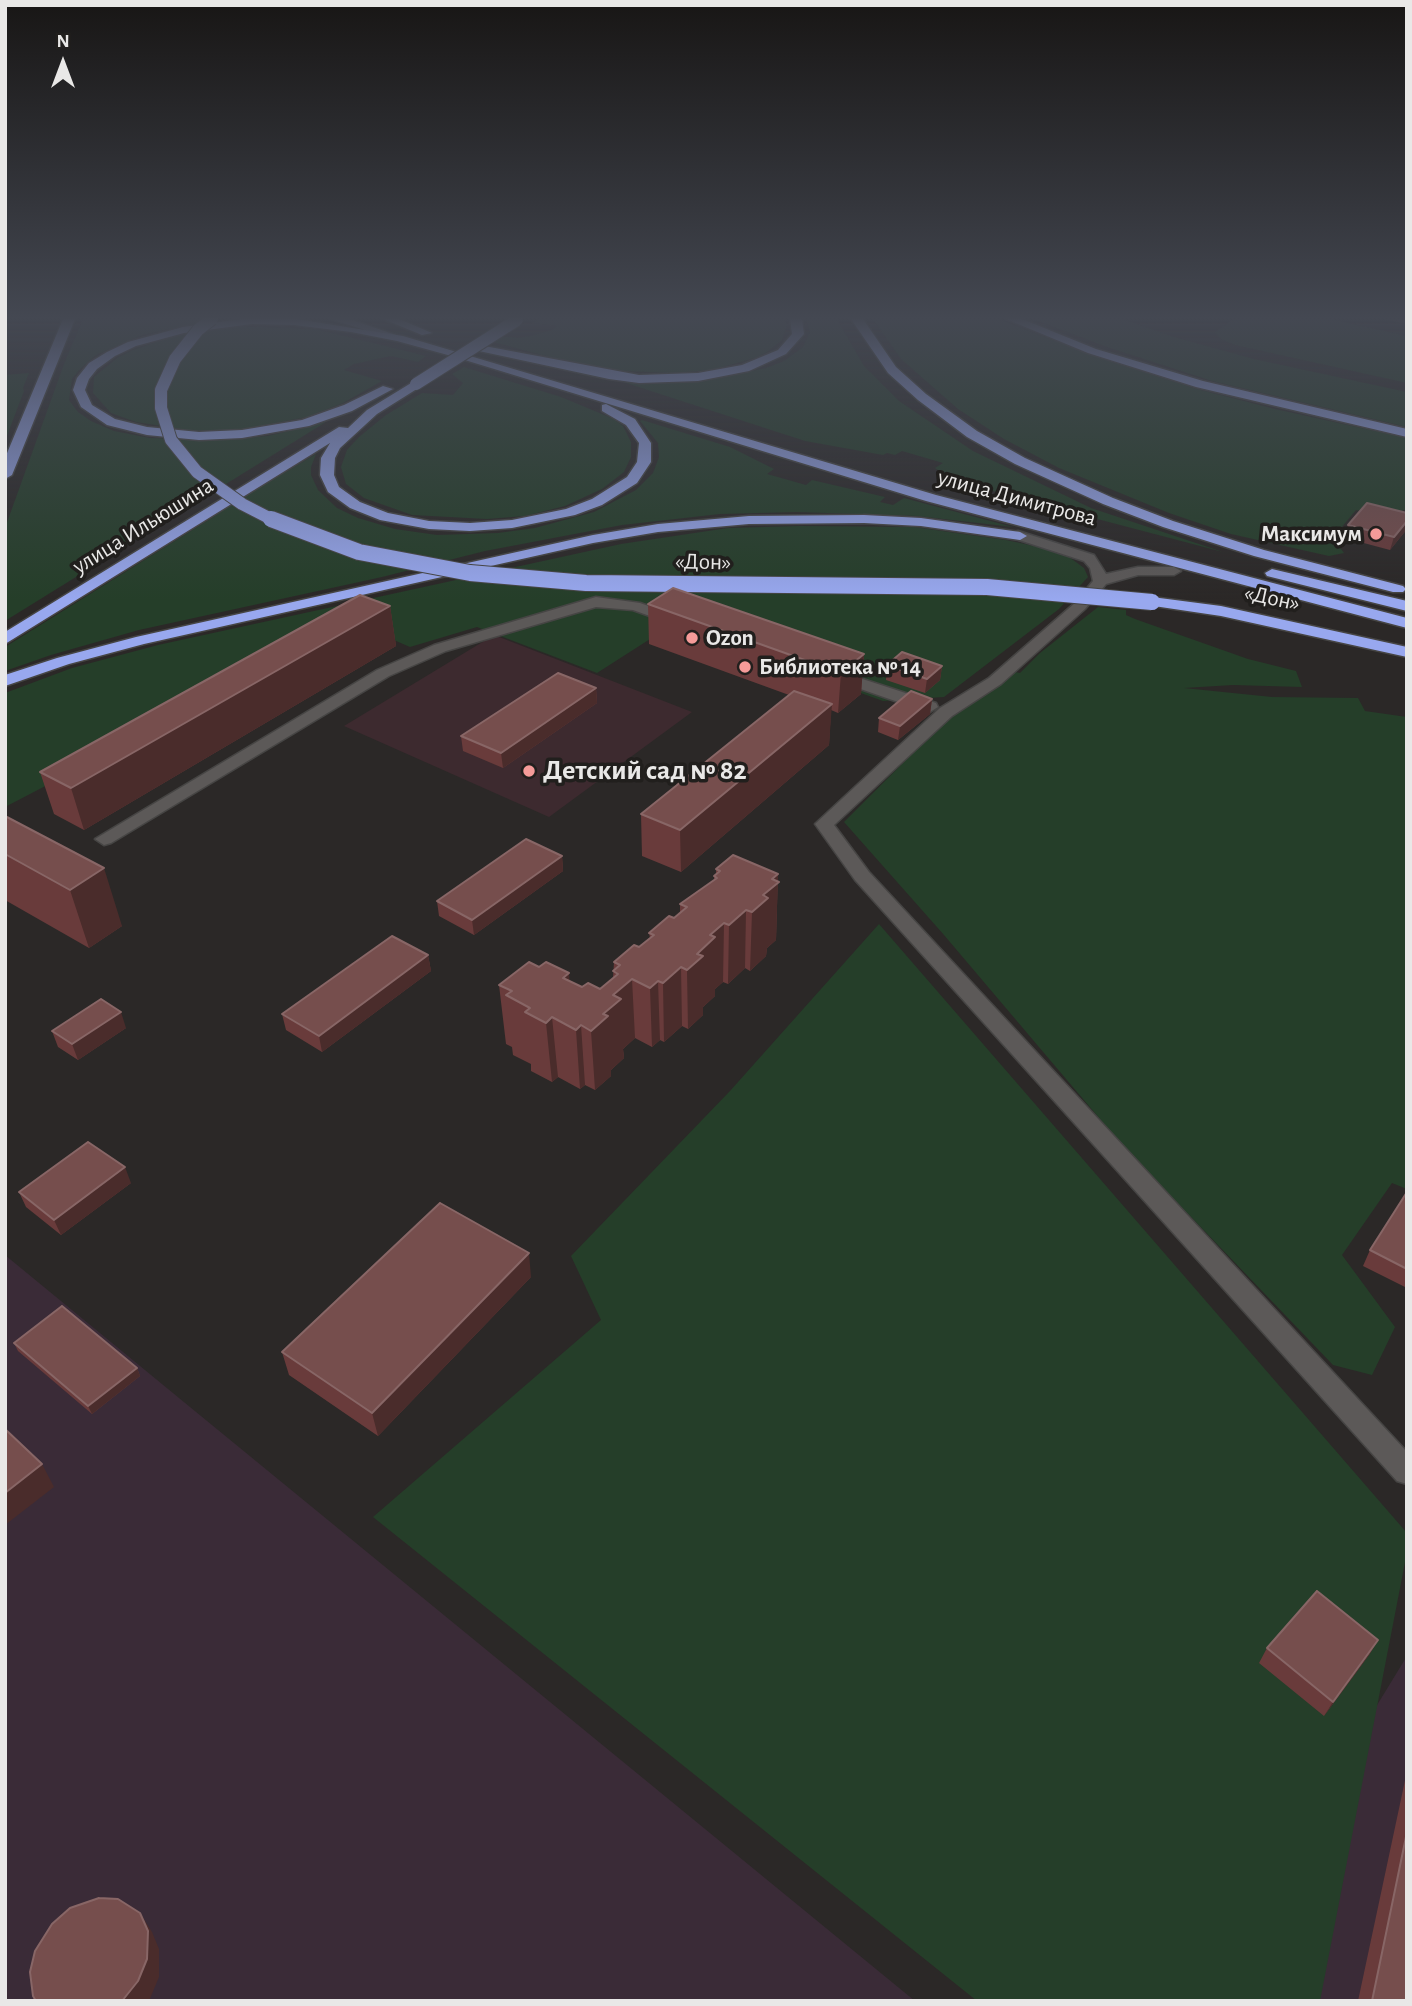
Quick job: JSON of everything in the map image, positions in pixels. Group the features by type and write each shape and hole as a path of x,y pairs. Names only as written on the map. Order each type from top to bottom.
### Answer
{"highway":[{"path":"5,475 31,413"},
{"path":"96,413 111,422 147,431 200,436 242,434 305,423 335,413"},
{"name":"«Дон»","path":"162,413 171,440 197,472 242,504 281,524 359,552 470,573 586,583 987,587 1152,602 1233,613 1407,652"},
{"name":"улица Ильюшина","path":"5,629 285,457 352,413"},
{"path":"371,413 335,446 328,458 327,475 333,489 344,498 385,517 429,525 470,527 532,521 570,512 597,502 621,488 638,472 644,462 645,443 637,429 615,413"},
{"name":"улица Ильюшина","path":"5,639 371,413"},
{"name":"улица Димитрова","path":"649,413 931,498 1407,623"},
{"name":"улица Димитрова","path":"687,413 960,493 1407,606"},
{"path":"942,413 1020,461 1108,501 1259,553 1407,592"},
{"path":"1321,413 1407,433"},
{"path":"5,681 63,661 142,640 542,550 658,528 749,520 864,519 921,522 1018,535 1174,571 1312,598"}],"street":[{"path":"1018,535 1089,558 1097,567 1101,580"},
{"path":"1174,571 1138,571 1101,580 1080,606 995,681 946,712 824,824 862,876 1407,1472"},
{"path":"104,839 383,673 440,648 596,602 635,607 687,624"},
{"path":"816,668 946,712"}],"shaded area":[{"name":"Детский сад № 82","path":"494,635 692,712 549,817 344,726"},
{"path":"5,1255 179,1398 915,2001 5,2001"},
{"path":"1407,1656 1407,2001 1298,2001 1335,1774"}],"green space":[{"path":"5,413 16,413 5,441"},
{"path":"47,413 79,413 114,431 150,438 223,440 267,436 326,422 5,621 5,528"},
{"path":"111,413 318,413 239,430 194,431 136,422"},
{"path":"390,413 599,413 623,426 631,442 631,457 624,472 602,489 565,506 525,516 487,519 412,515 364,498 346,484 341,467 347,450"},
{"path":"717,413 916,413 973,451 1091,508 1223,552 1002,494 942,473 935,468 943,463 902,451 895,455 883,455 805,441"},
{"path":"964,413 1291,413 1407,438 1407,510 1403,510 1399,518 1356,510 1336,534 1337,544 1344,553 1329,556 1231,534 1169,513 1059,468 1004,439"},
{"path":"1346,413 1407,413 1407,427"},
{"path":"640,421 730,447 774,469 767,474 806,485 812,480 885,497 880,502 893,505 904,498 1013,527 917,516 797,512 720,514 622,525 485,551 382,577 139,630 5,671 5,647 218,514 215,508 255,490 316,454 311,475 318,490 337,508 358,518 395,529 437,535 498,533 535,528 594,512 636,490 653,473 659,457 658,443"},
{"path":"914,527 1006,540 1053,550 1069,557 1084,568 1088,577 1059,609 944,697 883,701 672,625 597,673 477,627 410,647 357,624 5,807 5,693 72,668 158,645 621,544 728,528"},
{"path":"1098,607 1126,610 1126,615 1135,619 1248,659 1296,671 1302,687 1233,685 1184,688 1272,697 1358,698 1365,711 1407,717 1407,1189 1392,1183 1342,1255 1395,1327 1372,1375 1333,1365 1122,1145 844,822 943,723 1015,672 1020,673 1040,653"},
{"path":"879,924 1407,1533 1407,1552 1320,2001 977,2001 373,1517 601,1320 571,1256 730,1091"}],"building":[{"path":"1367,503 1407,513 1407,521 1394,537 1348,525"},
{"path":"673,588 864,654 841,673 648,604"},
{"path":"360,595 390,606 71,788 40,772"},
{"path":"902,652 942,666 927,679 887,665"},
{"path":"558,673 596,688 501,753 461,736"},
{"path":"794,691 832,704 680,830 641,814"},
{"path":"911,691 932,699 900,726 879,718"},
{"path":"5,816 104,868 70,890 5,854"},
{"path":"526,839 562,856 472,920 437,901"},
{"path":"733,855 778,874 772,879 779,882 763,895 768,898 752,912 746,910 729,925 724,923 710,935 715,937 697,954 703,956 687,970 681,967 663,983 658,981 650,988 632,979 613,995 621,999 603,1014 608,1016 591,1031 581,1025 576,1030 552,1017 546,1023 525,1012 530,1008 506,995 512,991 499,985 529,962 539,967 546,962 569,973 563,978 582,987 588,983 600,989 618,974 613,971 620,965 614,962 634,945 639,947 654,935 649,933 669,916 674,918 687,907 680,904 717,878 714,876 720,871 716,869"},
{"path":"392,936 428,955 319,1036 282,1014"},
{"path":"101,999 121,1012 72,1044 52,1031"},
{"path":"88,1142 125,1167 54,1220 19,1192"},
{"path":"1407,1192 1407,1269 1370,1250"},
{"path":"440,1203 529,1253 372,1413 282,1352"},
{"path":"62,1306 137,1368 88,1406 14,1343"},
{"path":"5,1429 42,1464 5,1493"},
{"path":"1317,1591 1378,1640 1333,1702 1267,1648"},
{"path":"1407,1832 1407,2001 1372,2001"},
{"path":"99,1898 118,1899 140,1913 148,1931 147,1959 138,1981 122,2001 36,2001 30,1972 35,1951 52,1924 70,1908"}],"place":[{"name":"Максимум","path":"1376,534"},
{"name":"Ozon","path":"692,638"},
{"name":"Библиотека № 14","path":"745,667"},
{"name":"Детский сад № 82","path":"529,771"}]}
